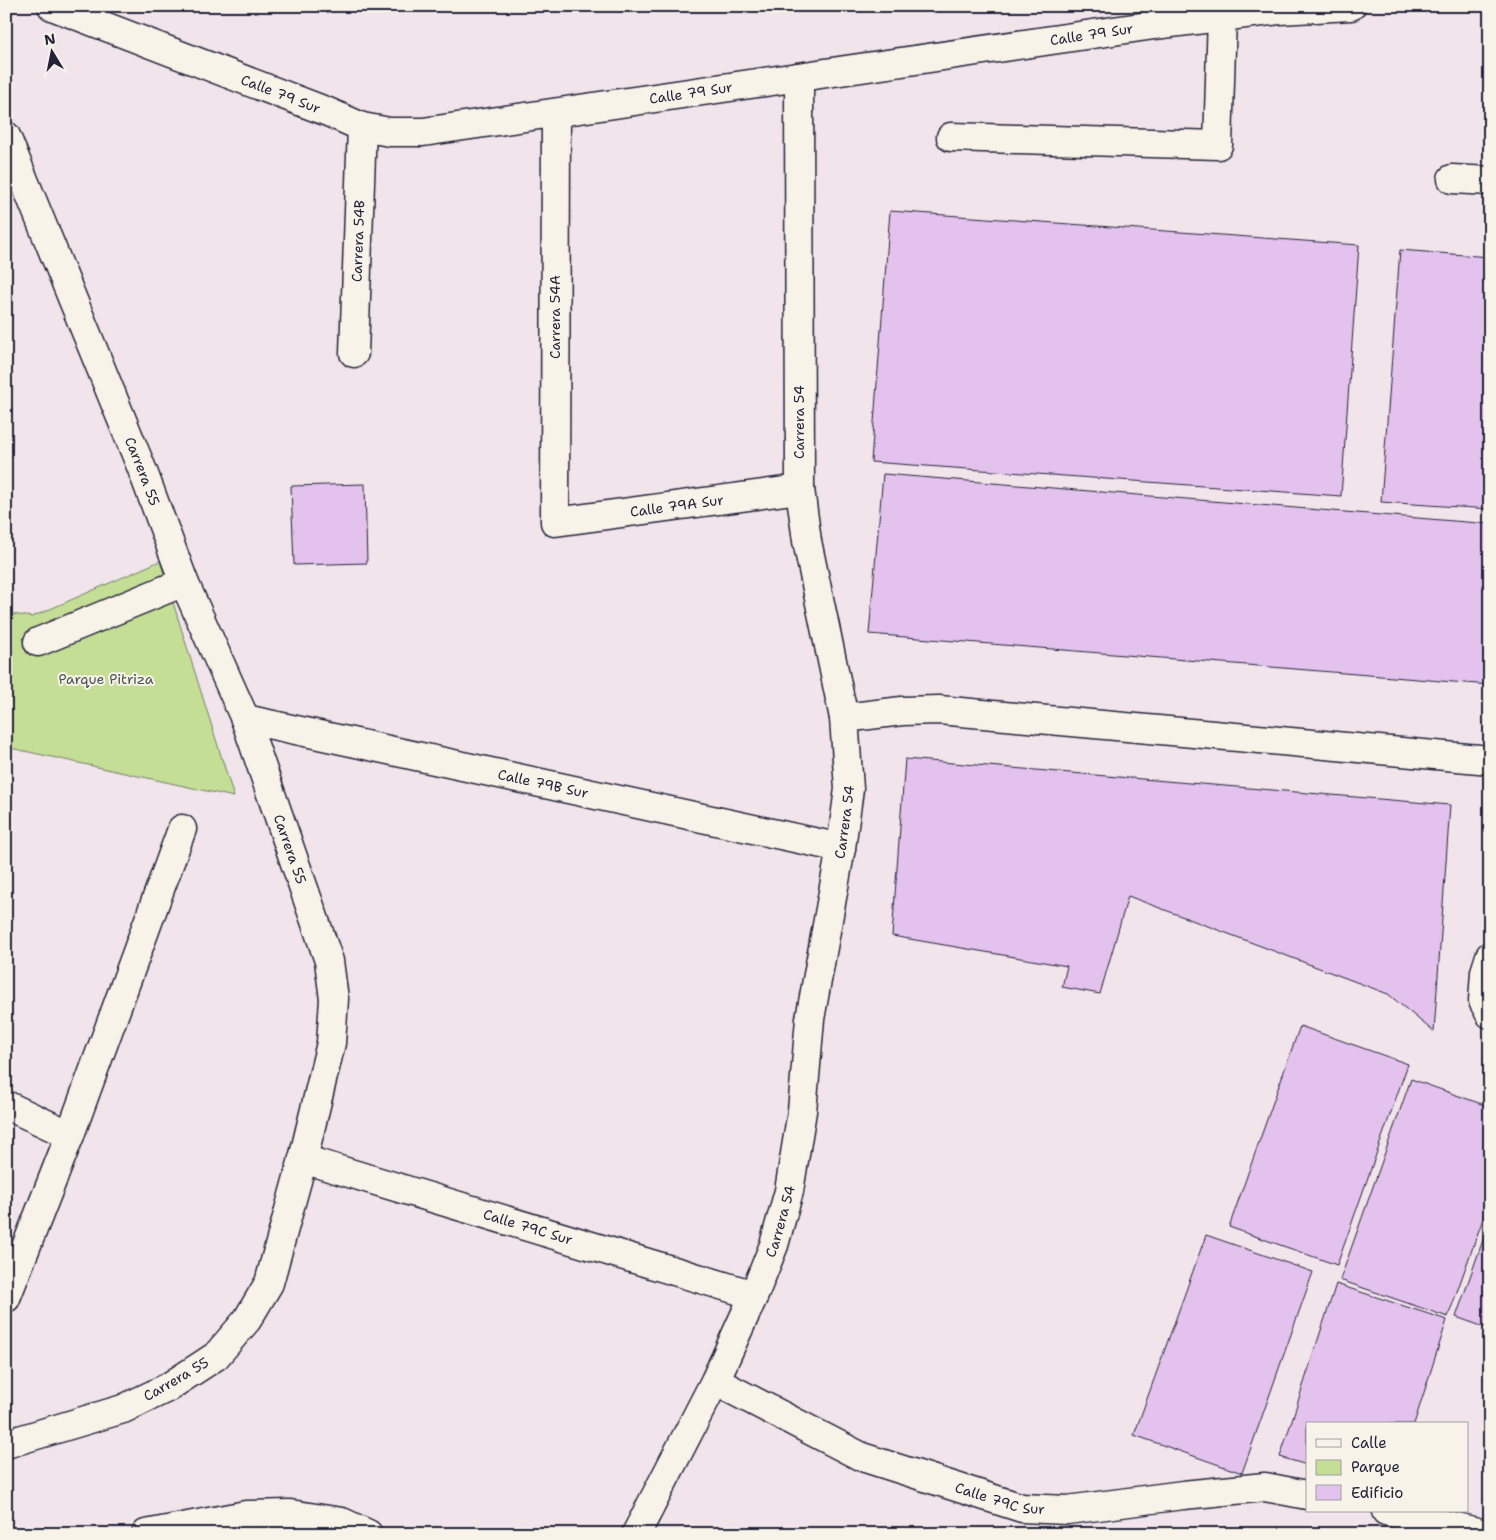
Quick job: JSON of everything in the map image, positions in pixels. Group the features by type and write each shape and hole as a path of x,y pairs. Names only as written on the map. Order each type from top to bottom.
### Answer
{"street":[{"name":"Calle 79 Sur","path":"52,6 318,108 362,127 390,132 423,132 1222,16 1351,6"},
{"path":"952,137 1218,145 1222,16"},
{"name":"Carrera 54","path":"636,1534 715,1381 754,1295 774,1245 789,1191 802,1111 810,1019 841,848 849,789 844,718 807,541 800,489 799,77"},
{"name":"Carrera 54A","path":"555,522 556,112"},
{"name":"Carrera 54B","path":"354,354 362,127"},
{"name":"Carrera 55","path":"6,136 142,469 184,582 245,720 329,961 334,999 331,1043 303,1159 269,1283 247,1320 216,1356 167,1388 122,1409 6,1444"},
{"path":"1452,179 1490,181"},
{"name":"Calle 79A Sur","path":"555,522 800,489"},
{"path":"38,642 184,582"},
{"path":"844,718 902,711 939,710 1490,760"},
{"name":"Calle 79B Sur","path":"245,720 841,848"},
{"path":"6,1298 70,1135 182,829"},
{"path":"1490,956 1485,972 1483,1001 1490,1014"},
{"path":"6,1105 70,1135"},
{"name":"Calle 79C Sur","path":"303,1159 754,1295"},
{"name":"Calle 79C Sur","path":"715,1381 862,1457 1022,1508 1067,1510 1183,1495 1265,1487 1306,1495"},
{"path":"1390,1512 1486,1534"},
{"path":"146,1534 246,1515 290,1514 342,1522 368,1534"}],"green space":[{"name":"Parque Pitriza","path":"160,561 234,797 6,747 6,613 32,617"}],"building":[{"path":"890,211 1359,245 1341,496 871,462"},
{"path":"1400,250 1490,257 1490,509 1381,502"},
{"path":"883,474 1490,524 1490,685 869,634"},
{"path":"365,484 367,563 294,565 291,486"},
{"path":"905,759 1450,805 1434,1032 1388,994 1128,896 1100,994 1062,987 1067,966 892,936"},
{"path":"1300,1026 1408,1064 1337,1265 1229,1227"},
{"path":"1411,1079 1490,1107 1490,1199 1448,1317 1340,1280"},
{"path":"1490,1220 1490,1329 1456,1317"},
{"path":"1206,1235 1313,1272 1242,1473 1134,1435"},
{"path":"1336,1284 1447,1320 1415,1422 1306,1422 1306,1465 1280,1457"}]}
